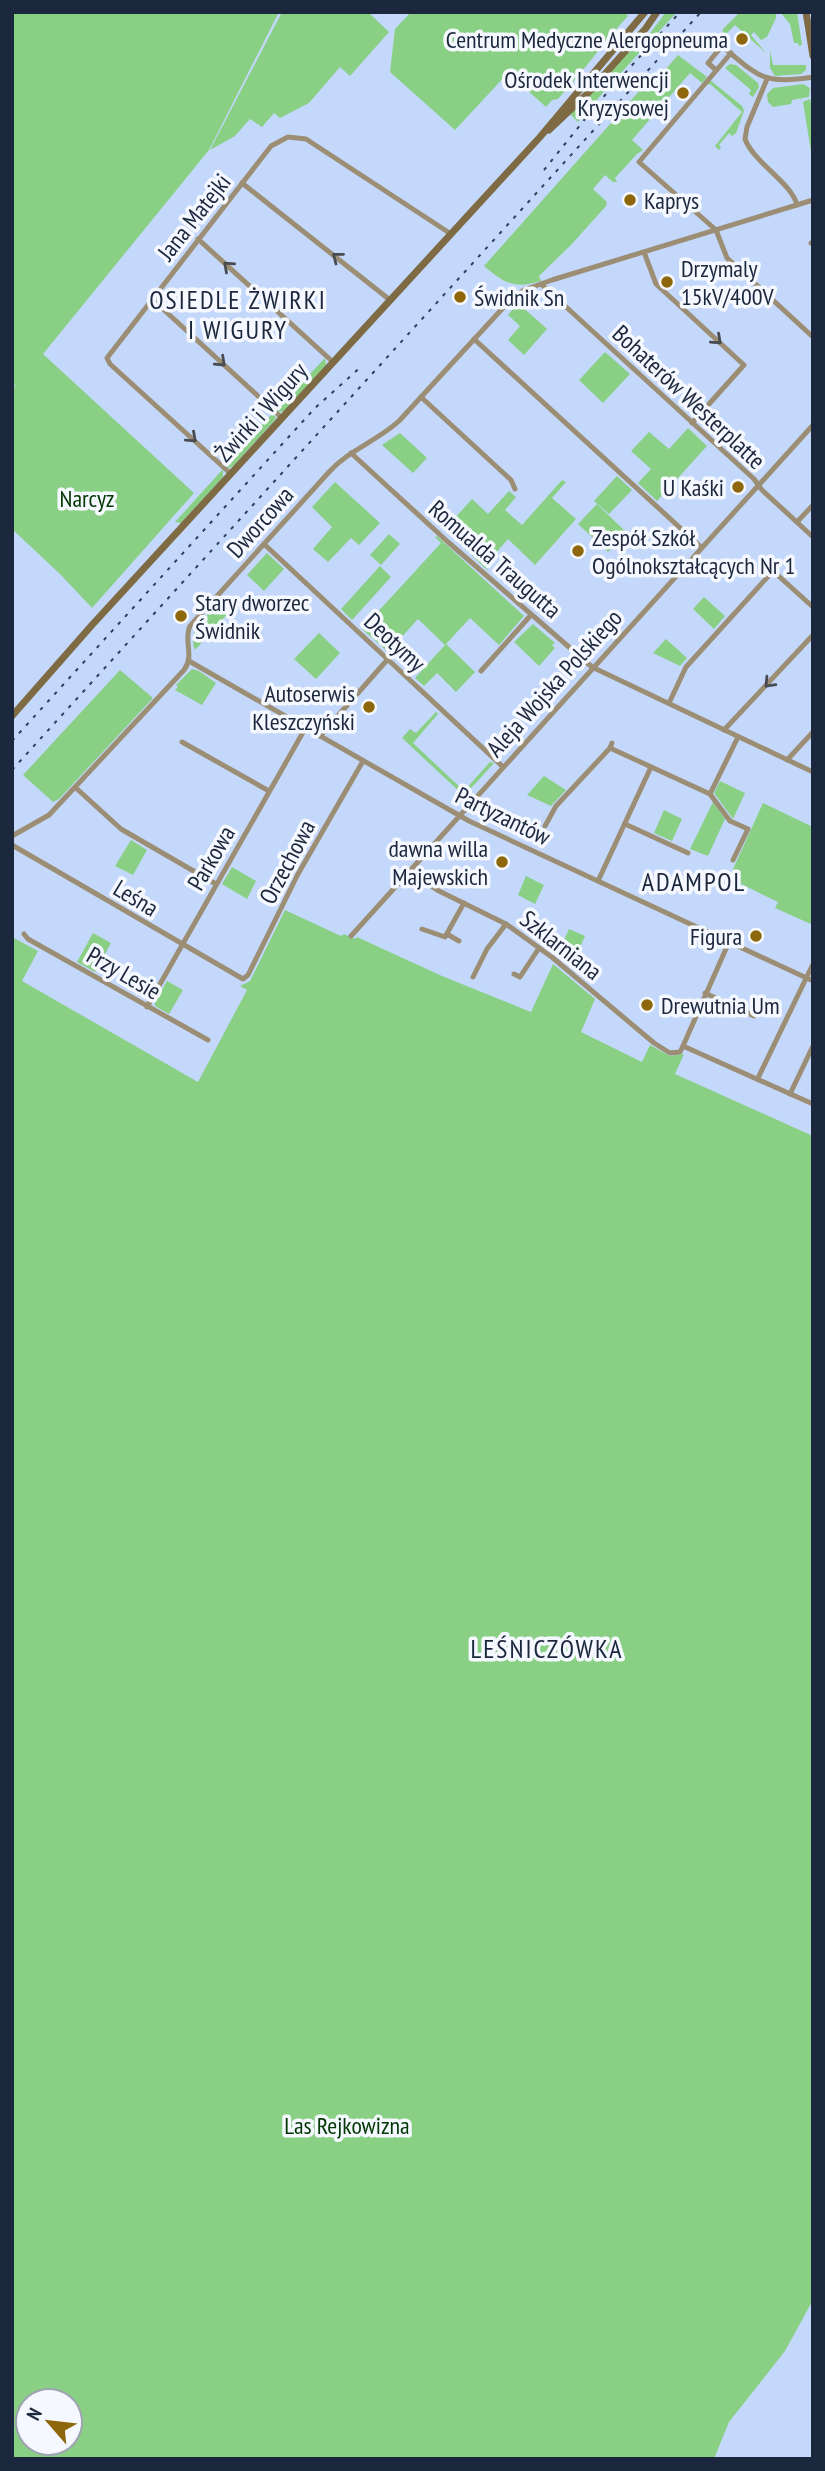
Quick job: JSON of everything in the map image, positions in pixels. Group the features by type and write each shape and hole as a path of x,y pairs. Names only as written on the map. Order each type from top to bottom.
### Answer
{"main road":[{"path":"540,137 645,12"},
{"path":"540,137 559,123 587,94 657,12"},
{"path":"806,12 813,56"},
{"name":"Żwirki i Wigury","path":"12,716 540,137"}],"street":[{"path":"716,70 708,63 722,46 753,73 767,79 781,81 813,77"},
{"path":"731,53 639,162 716,230 727,258 813,337"},
{"path":"767,79 747,127 745,142 794,196 797,205"},
{"name":"Jana Matejki","path":"231,474 110,364 107,358 271,146 288,137 299,137 312,142 451,234"},
{"path":"242,183 390,300"},
{"name":"Dworcowa","path":"189,662 187,638 190,626 336,464 392,428 513,297 541,284 813,200"},
{"path":"198,239 333,362"},
{"path":"644,252 656,284 744,365 692,423"},
{"name":"Bohaterów Westerplatte","path":"541,284 813,537"},
{"path":"152,299 282,418"},
{"path":"474,339 701,547"},
{"path":"421,397 511,480 515,489"},
{"name":"Aleja Wojska Polskiego","path":"351,936 457,815 813,425"},
{"name":"Romualda Traugutta","path":"351,453 592,667 813,772"},
{"path":"797,522 813,505"},
{"name":"Deotymy","path":"264,544 502,766"},
{"path":"669,703 686,667 773,571 813,607"},
{"path":"481,671 531,615"},
{"path":"724,730 813,635"},
{"path":"320,736 388,659"},
{"path":"12,836 45,818 76,788 189,662"},
{"name":"Partyzantów","path":"189,662 457,815 813,981"},
{"name":"Parkowa","path":"147,1007 306,727"},
{"path":"787,760 813,732"},
{"path":"710,794 738,737"},
{"path":"182,742 269,791"},
{"path":"545,826 556,806 611,745 710,794 730,821 748,829 733,860"},
{"name":"Orzechowa","path":"243,979 248,975 298,874 363,761"},
{"path":"598,881 651,767"},
{"path":"76,788 127,833 216,884"},
{"path":"625,824 688,853"},
{"name":"Leśna","path":"12,845 243,979"},
{"name":"Szklarniana","path":"409,870 437,890 506,924 654,1043 676,1054 683,1046"},
{"path":"422,929 445,937 464,903"},
{"path":"473,977 487,949 506,924"},
{"name":"Przy Lesie","path":"24,934 28,939 208,1040"},
{"path":"447,934 459,941"},
{"path":"729,942 683,1046 813,1104"},
{"path":"514,974 520,977 539,948"},
{"path":"758,1078 813,964"},
{"path":"705,993 754,1016"},
{"path":"790,1094 813,1046"}],"green space":[{"name":"Narcyz","path":"12,12 279,12 209,150 43,354 194,493 92,608 12,529 12,389 17,384 12,387"},
{"path":"282,12 368,12 389,32 350,76 340,67 309,103 280,118 274,113 262,127 250,119 235,136 210,150"},
{"path":"411,12 625,12 628,16 558,99 552,100 546,107 508,73 455,130 390,72 395,29"},
{"path":"666,12 677,12 578,122 570,114 631,49 636,52"},
{"path":"740,12 776,12 767,37 761,40 754,32 751,35 766,53 735,25 722,35 723,29"},
{"path":"780,12 797,12 802,45 794,43 790,24"},
{"path":"770,50 773,65 806,65 806,70 801,74 775,76 770,68"},
{"path":"678,55 707,77 702,83 690,73 632,140 643,150 615,178 617,182 605,175 593,189 607,202 606,206 539,276 541,281 517,285 504,281 484,266 642,88 659,77"},
{"path":"730,64 736,65 758,83 759,87 753,97 749,94 751,90 725,68"},
{"path":"710,80 742,106 744,111 736,133 732,136 729,133 719,145 719,150 715,146 742,112 710,84 707,85"},
{"path":"803,84 810,88 809,97 773,107 768,102 767,94 773,88"},
{"path":"810,99 813,109 813,164 803,102"},
{"path":"518,303 547,329 524,355 508,340 520,326 508,315"},
{"path":"605,352 630,374 603,403 579,380"},
{"path":"325,358 326,365 284,411 276,410"},
{"path":"273,413 276,418 274,421 233,466 225,466"},
{"path":"688,428 707,446 657,501 638,483 651,469 631,451 649,432 669,449"},
{"path":"400,433 427,458 413,473 382,445"},
{"path":"223,469 223,477 181,523 175,522"},
{"path":"617,476 632,490 609,514 594,501"},
{"path":"562,480 566,482 552,498 576,519 535,565 508,539 485,566 489,572 445,529 472,499 488,514 509,491 516,497 505,510 522,525"},
{"path":"335,482 380,523 359,545 351,538 328,562 313,549 332,527 312,507"},
{"path":"597,504 626,532 608,552 578,524"},
{"path":"389,534 400,544 381,565 370,555"},
{"path":"435,537 524,616 499,645 470,618 446,644 475,672 456,692 437,673 424,686 415,678 445,645 418,619 388,652 362,629 441,543"},
{"path":"267,553 284,569 264,591 247,575"},
{"path":"380,566 391,577 352,620 341,609"},
{"path":"704,597 725,616 714,629 693,609"},
{"path":"222,600 232,609 195,650 193,637 197,627 214,608 219,612 225,606 220,602"},
{"path":"533,624 555,643 552,645 555,648 539,666 514,642"},
{"path":"319,633 340,653 316,679 294,659"},
{"path":"666,639 687,658 680,666 653,653"},
{"path":"192,669 216,683 202,705 175,690 178,687 176,685"},
{"path":"120,670 153,698 59,799 53,802 23,775"},
{"path":"436,712 438,714 413,743 464,791 490,762 494,763 463,797 451,806 461,793 402,738 410,729 416,733"},
{"path":"544,776 566,790 551,806 527,795"},
{"path":"720,781 745,793 733,819 714,793"},
{"path":"713,802 725,819 708,856 690,849"},
{"path":"763,803 813,827 813,925 775,908 778,902 729,878"},
{"path":"664,810 682,819 672,841 654,833"},
{"path":"131,840 147,850 133,875 115,866"},
{"path":"232,867 256,881 247,899 222,884"},
{"path":"526,876 544,885 535,904 518,895"},
{"name":"Las Rejkowizna","path":"285,910 341,936 344,934 355,939 357,937 442,976 531,1012 553,964 595,999 581,1032 642,1062 650,1045 670,1056 684,1054 675,1074 813,1136 813,2300 785,2351 729,2422 714,2459 12,2459 12,937 38,951 22,981 198,1082 247,990 240,986 250,981"},
{"path":"569,929 585,936 571,967 557,956"},
{"path":"93,933 111,943 95,972 77,962"},
{"path":"167,981 183,990 169,1014 155,1006"}],"railway":[{"path":"544,170 598,103 680,12"},
{"path":"12,770 701,12"},
{"path":"12,741 315,408 363,365"}],"place":[{"name":"Centrum Medyczne Alergopneuma","path":"742,39"},
{"name":"Ośrodek Interwencji Kryzysowej","path":"683,93"},
{"name":"Kaprys","path":"630,200"},
{"name":"Drzymaly 15kV/400V","path":"667,282"},
{"name":"Świdnik Sn","path":"460,297"},
{"name":"U Kaśki","path":"738,487"},
{"name":"Zespół Szkół Ogólnokształcących Nr 1","path":"578,551"},
{"name":"Stary dworzec Świdnik","path":"181,616"},
{"name":"Autoserwis Kleszczyński","path":"369,707"},
{"name":"dawna willa Majewskich","path":"502,862"},
{"name":"Figura","path":"756,936"},
{"name":"Drewutnia Um","path":"647,1005"}],"district":[{"name":"OSIEDLE ŻWIRKI I WIGURY","path":"238,314"},
{"name":"ADAMPOL","path":"694,881"},
{"name":"LEŚNICZÓWKA","path":"547,1648"}]}
